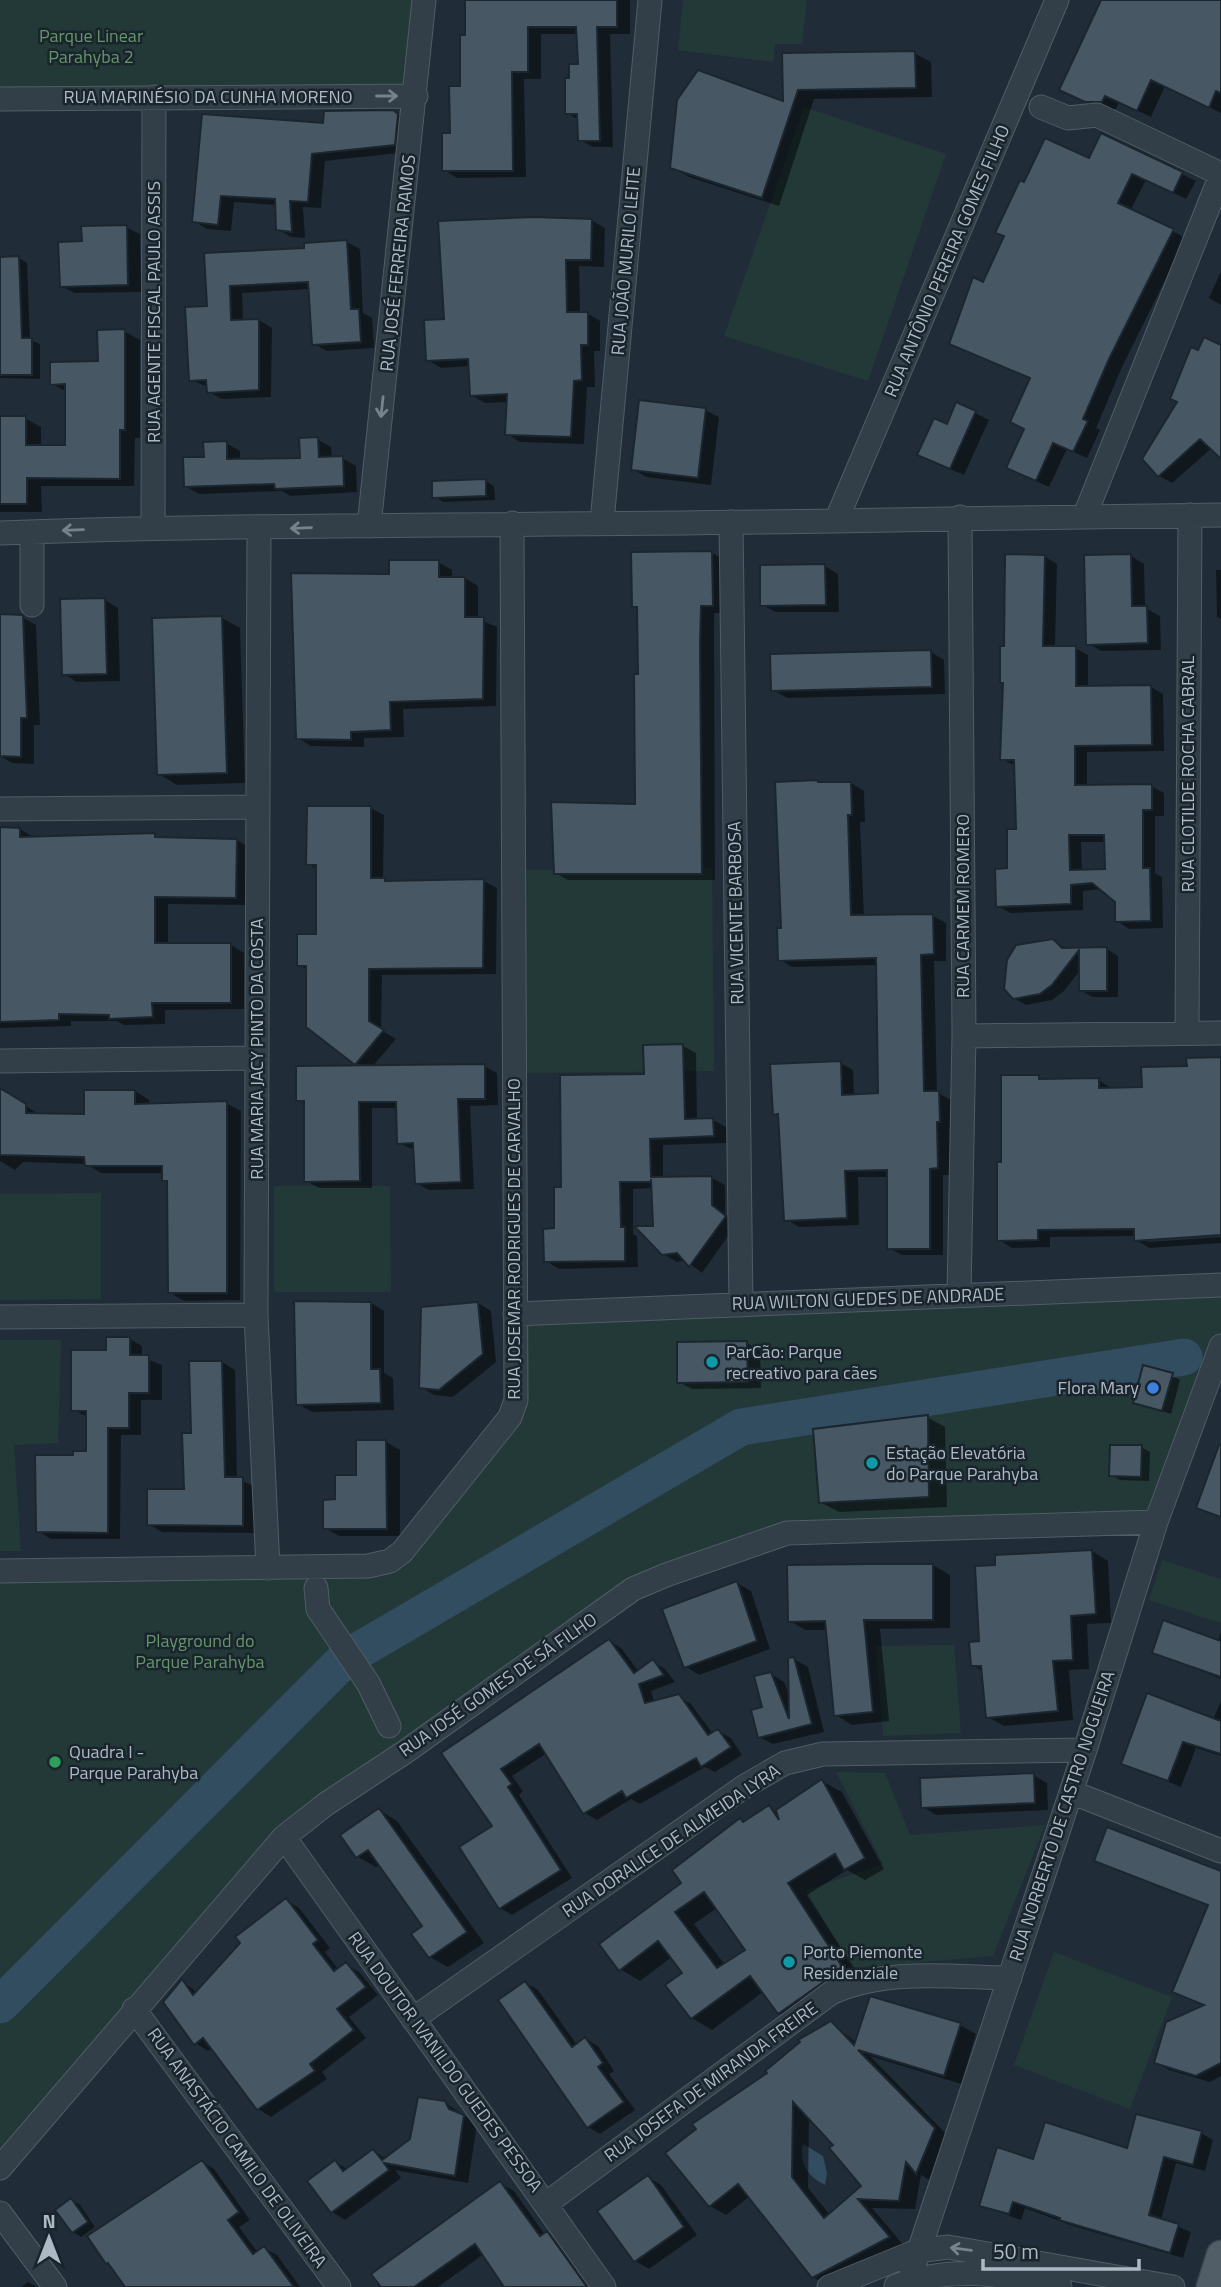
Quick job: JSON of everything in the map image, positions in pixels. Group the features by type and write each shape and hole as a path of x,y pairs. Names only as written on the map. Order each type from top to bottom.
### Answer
{"main road":[{"path":"1212,2287 1221,2256"}],"street":[{"name":"RUA JOSÉ FERREIRA RAMOS","path":"369,526 424,0"},
{"name":"RUA JOÃO MURILO LEITE","path":"602,522 650,0"},
{"name":"RUA ANTÔNIO PEREIRA GOMES FILHO","path":"836,521 1057,0"},
{"name":"RUA MARINÉSIO DA CUNHA MORENO","path":"0,99 416,96"},
{"name":"RUA AGENTE FISCAL PAULO ASSIS","path":"153,527 154,97"},
{"path":"1041,107 1068,118 1097,115 1221,175 1085,515"},
{"name":"RUA CLOTILDE ROCHA CABRAL","path":"1187,1033 1190,515"},
{"path":"0,533 153,527 258,529 512,523 1221,515"},
{"name":"RUA CARMEM ROMERO","path":"959,1295 964,1036 961,517"},
{"name":"RUA VICENTE BARBOSA","path":"731,522 741,1305"},
{"name":"RUA JOSEMAR RODRIGUES DE CARVALHO","path":"0,1571 368,1566 390,1561 402,1552 510,1417 516,1400 512,523"},
{"name":"RUA MARIA JACY PINTO DA COSTA","path":"258,529 256,1315 268,1568"},
{"path":"32,532 32,605"},
{"path":"0,809 256,807"},
{"path":"964,1036 1221,1033"},
{"path":"0,1061 257,1058"},
{"name":"RUA WILTON GUEDES DE ANDRADE","path":"515,1314 1221,1285"},
{"path":"0,1317 256,1315"},
{"name":"RUA NORBERTO DE CASTRO NOGUEIRA","path":"903,2285 1010,1978 1156,1522 1216,1375 1221,1346"},
{"name":"RUA JOSÉ GOMES DE SÁ FILHO","path":"0,2168 284,1837 326,1804 405,1752 633,1589 743,1546 787,1533 813,1530 1156,1522"},
{"path":"317,1588 318,1609 338,1643 368,1683 389,1726"},
{"name":"RUA DORALICE DE ALMEIDA LYRA","path":"413,2019 745,1786 785,1763 823,1754 1085,1750"},
{"path":"1071,1792 1221,1851"},
{"name":"RUA DOUTOR IVANILDO GUEDES PESSOA","path":"284,1837 547,2203 604,2287"},
{"name":"RUA JOSEFA DE MIRANDA FREIRE","path":"547,2203 831,1993 856,1982 885,1978 1010,1978"},
{"name":"RUA ANASTÁCIO CAMILO DE OLIVEIRA","path":"134,2009 339,2287"},
{"path":"0,2213 55,2287"},
{"path":"830,2287 917,2251 948,2247 1173,2287"},
{"path":"903,2285 949,2272 981,2273 1060,2287"}],"green space":[{"name":"Parque Linear Parahyba 2","path":"0,0 429,0 421,88 0,94"},
{"path":"683,0 807,0 802,44 775,44 773,62 678,50"},
{"path":"804,107 946,154 868,381 724,336"},
{"path":"712,868 714,1071 520,1073 518,870"},
{"path":"274,1186 390,1186 391,1292 274,1292"},
{"path":"101,1193 101,1299 0,1300 0,1194"},
{"name":"Playground do Parque Parahyba","path":"1221,1282 1221,1351 1158,1525 782,1540 640,1589 291,1835 0,2166 0,1569 400,1565 521,1408 521,1305"},
{"path":"0,1340 61,1340 58,1443 14,1445 21,1551 0,1551"},
{"path":"1162,1560 1221,1579 1221,1623 1149,1600"},
{"path":"954,1645 961,1733 883,1736 876,1646"},
{"path":"836,1772 885,1773 910,1835 1045,1825 993,1956 851,1968 806,1890 883,1864"},
{"path":"1054,1952 1172,1997 1130,2109 1014,2065"}],"water":[{"path":"803,2144 823,2156 827,2173 825,2185 809,2173 803,2163"}],"building":[{"path":"465,0 617,0 617,27 597,27 600,141 578,141 577,114 565,114 565,78 569,78 569,64 578,64 576,27 528,27 528,72 512,72 513,171 442,171 442,133 450,133 449,86 460,86 460,35 465,35"},
{"path":"1101,0 1221,0 1221,93 1216,91 1209,108 1151,80 1137,111 1105,96 1102,102 1085,102 1059,90"},
{"path":"915,51 916,88 798,90 762,198 670,168 677,100 698,70 783,101 782,53"},
{"path":"393,110 398,114 395,145 312,154 308,202 290,201 292,232 276,230 275,199 221,196 218,225 192,222 202,114 323,123 324,111"},
{"path":"1101,133 1183,172 1173,193 1132,174 1118,203 1174,229 1109,359 1083,419 1088,421 1073,452 1053,443 1036,481 1006,468 1024,429 1010,422 1030,378 949,344 973,277 983,282 1004,236 995,233 1020,180 1024,182 1045,138 1089,158"},
{"path":"535,217 592,219 591,260 566,260 567,312 588,312 588,345 581,345 582,380 574,381 571,437 505,435 507,394 470,396 468,359 426,361 424,320 444,319 438,221"},
{"path":"127,225 128,285 60,287 58,242 82,241 81,226"},
{"path":"347,240 351,309 359,309 361,342 312,345 308,282 230,286 231,320 259,319 259,390 207,393 206,380 189,381 185,307 207,306 204,253 304,248 304,243"},
{"path":"19,256 22,338 32,338 32,375 0,375 0,257"},
{"path":"125,329 125,430 120,430 120,479 27,478 27,504 0,504 0,416 26,416 26,445 65,445 65,384 50,385 50,362 98,361 97,330"},
{"path":"1204,337 1221,345 1221,459 1200,439 1158,477 1142,459 1177,402 1170,399 1191,347 1198,350"},
{"path":"639,400 706,408 698,478 631,470"},
{"path":"956,402 976,411 950,469 917,455 934,418 947,424"},
{"path":"318,437 319,457 343,456 344,486 275,489 274,484 184,487 183,457 204,457 203,442 227,441 227,459 300,458 299,438"},
{"path":"486,479 486,496 432,498 432,481"},
{"path":"712,551 713,606 701,606 702,874 554,874 551,802 635,804 634,674 638,674 637,607 632,607 631,552"},
{"path":"1005,554 1045,555 1043,646 1076,646 1076,686 1151,685 1152,745 1075,746 1075,785 1152,784 1152,810 1143,810 1143,868 1150,868 1151,921 1115,922 1115,902 1092,883 1071,885 1071,904 996,907 995,869 1007,868 1007,829 1016,829 1014,760 1000,760 1003,683 1000,683 1000,646 1004,646","holes":["1069,835 1104,835 1105,869 1070,870"]},
{"path":"1131,554 1132,606 1147,606 1148,643 1086,645 1084,555"},
{"path":"389,560 439,560 439,577 465,577 465,617 484,617 483,699 390,702 391,730 351,732 351,740 296,739 291,573 389,574"},
{"path":"825,564 826,605 760,606 760,565"},
{"path":"105,598 107,674 62,675 60,599"},
{"path":"0,614 23,615 27,718 21,718 21,757 0,756"},
{"path":"222,616 227,773 157,775 152,618"},
{"path":"931,650 932,687 771,691 770,654"},
{"path":"775,782 851,782 852,815 848,815 851,915 933,914 934,954 921,955 924,1091 939,1091 940,1122 937,1122 938,1168 930,1169 930,1249 887,1249 887,1170 845,1171 847,1218 784,1221 778,1114 773,1115 770,1064 841,1061 842,1095 878,1093 876,958 778,961 777,928 781,928"},
{"path":"307,806 371,806 371,878 385,878 385,881 484,879 483,968 369,969 369,1021 384,1030 355,1065 306,1027 306,966 297,966 297,934 316,934 316,865 306,865"},
{"path":"0,827 20,828 20,837 155,833 155,837 237,839 236,898 155,897 155,943 231,943 231,1003 152,1003 153,1017 109,1019 109,1015 59,1014 59,1020 0,1022"},
{"path":"1053,939 1062,948 1107,947 1107,991 1079,991 1079,950 1052,985 1040,994 1013,999 1004,989 1007,960 1016,945"},
{"path":"683,1044 685,1119 713,1118 714,1136 650,1139 651,1177 712,1176 712,1205 726,1216 689,1267 677,1253 662,1255 634,1226 653,1226 651,1179 651,1182 620,1182 621,1227 625,1227 625,1261 544,1262 543,1229 554,1228 554,1187 561,1187 560,1075 644,1074 643,1045"},
{"path":"1221,1057 1221,1235 1134,1241 1134,1229 1038,1230 1038,1240 997,1241 1001,1075 1039,1075 1039,1079 1099,1078 1099,1088 1142,1087 1141,1067 1187,1066 1186,1058"},
{"path":"485,1064 485,1099 458,1099 461,1182 415,1184 413,1143 397,1144 396,1102 359,1102 360,1181 304,1182 304,1101 296,1101 296,1066"},
{"path":"0,1088 26,1104 26,1113 84,1114 84,1090 135,1090 135,1104 227,1101 227,1293 168,1293 167,1181 162,1181 162,1166 85,1166 84,1157 0,1155"},
{"path":"294,1301 371,1302 371,1369 380,1369 381,1403 296,1405"},
{"path":"478,1302 483,1354 439,1390 419,1388 421,1307"},
{"path":"106,1337 130,1337 130,1355 149,1355 149,1393 129,1393 129,1428 108,1428 108,1533 36,1532 35,1455 73,1455 73,1451 86,1451 86,1411 71,1411 71,1350 106,1350"},
{"name":"ParCão: Parque recreativo para cães","path":"747,1341 748,1382 677,1383 677,1342"},
{"path":"189,1361 222,1361 225,1477 243,1477 243,1526 147,1525 147,1489 184,1489 182,1433 191,1433"},
{"name":"Flora Mary","path":"1143,1365 1173,1373 1162,1411 1133,1403"},
{"name":"Estação Elevatória do Parque Parahyba","path":"928,1415 929,1497 819,1503 813,1429"},
{"path":"356,1440 386,1440 387,1529 323,1529 323,1500 335,1499 335,1475 356,1475"},
{"path":"1110,1445 1142,1445 1141,1477 1109,1476"},
{"path":"1221,1445 1221,1517 1196,1508"},
{"path":"1092,1550 1096,1614 1071,1616 1073,1660 1053,1661 1058,1711 986,1718 981,1666 971,1666 969,1642 979,1641 975,1566 995,1565 995,1555"},
{"path":"933,1564 933,1620 864,1620 873,1712 834,1716 825,1621 788,1622 787,1565"},
{"path":"737,1581 757,1641 684,1668 662,1609"},
{"path":"1163,1620 1221,1641 1221,1677 1152,1653"},
{"path":"609,1639 634,1673 653,1659 664,1675 639,1684 645,1703 679,1694 708,1735 718,1729 731,1747 701,1767 696,1758 626,1798 622,1791 583,1814 539,1744 501,1769 512,1784 508,1787 561,1870 499,1909 459,1847 492,1826 441,1753"},
{"path":"794,1657 812,1724 758,1738 751,1710 762,1707 754,1676 771,1672 789,1719 788,1658"},
{"path":"1147,1693 1221,1721 1221,1754 1183,1742 1168,1781 1121,1764"},
{"path":"1034,1773 1035,1803 921,1808 920,1778"},
{"path":"822,1779 865,1858 844,1870 835,1854 788,1883 843,1968 778,2014 750,1976 691,2019 665,1985 682,1973 658,1941 619,1971 599,1944 681,1883 672,1870 740,1818 743,1822 769,1805 779,1820 776,1810","holes":["704,1892 745,1950 717,1968 675,1912"]},
{"path":"379,1808 467,1932 429,1958 411,1934 422,1926 368,1850 356,1858 340,1835"},
{"path":"1107,1827 1221,1871 1221,2063 1196,2076 1154,2063 1166,2022 1204,2005 1172,1992 1208,1905 1094,1861"},
{"path":"286,1898 318,1940 313,1944 334,1971 346,1962 366,1987 337,2009 354,2030 310,2064 315,2071 257,2110 203,2038 194,2045 163,2002 182,1979 193,1995 240,1943 235,1937"},
{"path":"525,1981 572,2047 585,2037 603,2063 598,2067 624,2102 587,2128 498,2000"},
{"path":"870,1996 961,2023 944,2076 858,2050 935,2128 916,2174 906,2162 899,2201 858,2199 890,2237 812,2278 738,2184 709,2207 665,2153 696,2129 692,2124 767,2073 765,2071 800,2042 798,2040 831,2021 854,2045","holes":["793,2102 833,2145 829,2148 861,2186 824,2218 792,2177"]},
{"path":"418,2097 445,2101 449,2109 464,2115 455,2176 384,2163 389,2170 331,2213 307,2181 335,2160 343,2171 373,2149 382,2160 410,2139"},
{"path":"1136,2114 1202,2131 1193,2165 1164,2157 1149,2215 1179,2224 1170,2253 1059,2220 1060,2218 1013,2202 1009,2214 979,2206 997,2147 1033,2159 1045,2122 1127,2148"},
{"path":"202,2160 239,2212 228,2220 253,2254 264,2246 294,2287 125,2287 108,2263 106,2264 87,2236"},
{"path":"648,2175 684,2227 634,2262 597,2211"},
{"path":"500,2181 540,2236 547,2231 587,2287 504,2287 475,2244 414,2287 381,2287 371,2274"},
{"path":"71,2198 88,2222 72,2233 55,2210"}],"waterway":[{"path":"0,2005 346,1658 741,1427 1184,1357"}],"place":[{"name":"ParCão: Parque recreativo para cães","path":"712,1362"},
{"name":"Flora Mary","path":"1153,1388"},
{"name":"Estação Elevatória do Parque Parahyba","path":"872,1463"},
{"name":"Quadra I - Parque Parahyba","path":"55,1762"},
{"name":"Porto Piemonte Residenziale","path":"789,1962"}]}
